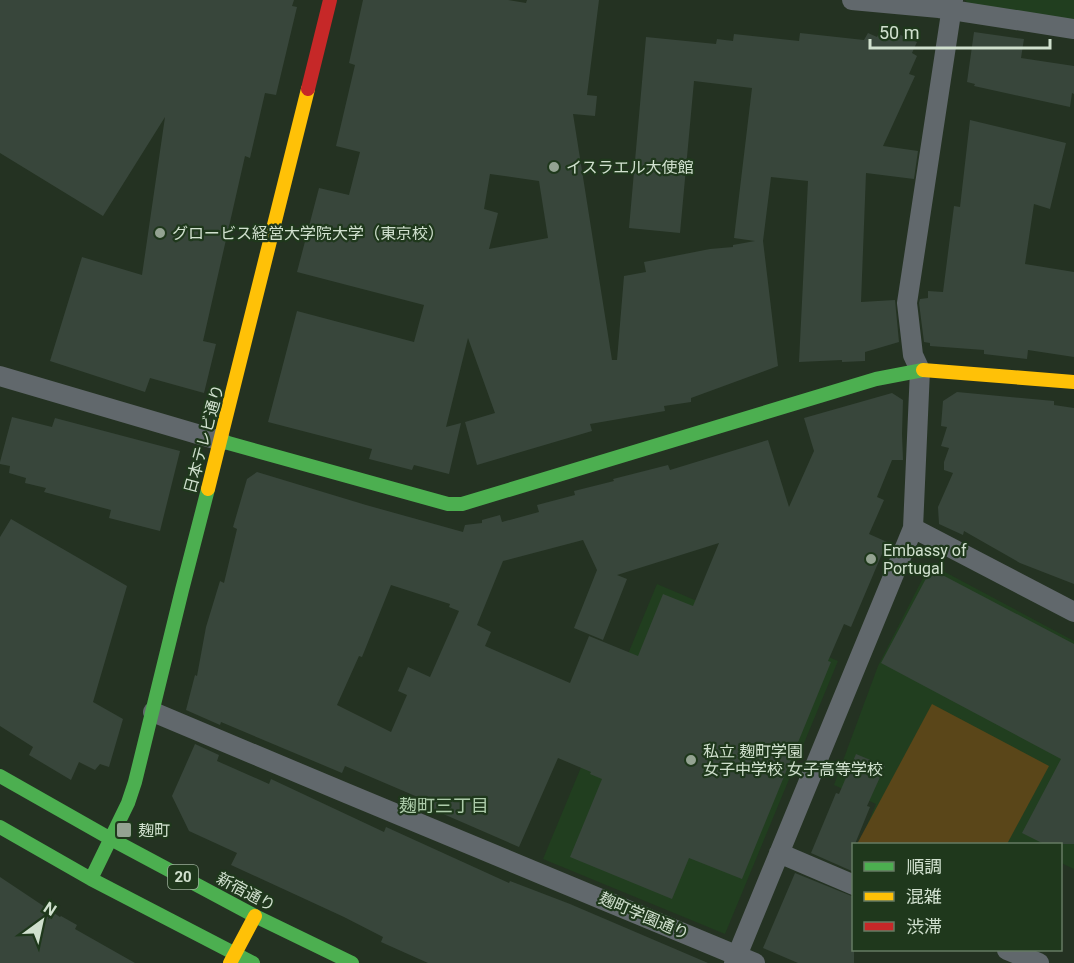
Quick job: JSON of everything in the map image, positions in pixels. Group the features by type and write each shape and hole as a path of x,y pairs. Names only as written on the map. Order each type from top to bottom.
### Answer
{"main road":[{"name":"日本テレビ通り","path":"91,879 131,792 153,712 176,611 221,441 330,0"},
{"path":"221,441 448,504 462,504 876,379 920,370 1074,382"},
{"name":"新宿通り","path":"0,776 111,839 255,916 352,963"},
{"path":"0,827 232,958 253,963"},
{"path":"232,958 255,916"}],"street":[{"path":"852,0 952,5 1074,29"},
{"path":"742,960 779,853 913,528 920,370 913,355 907,303 952,5"},
{"path":"0,376 221,441"},
{"path":"913,528 1074,612"},
{"name":"麹町学園通り","path":"153,712 533,870 742,960"},
{"path":"779,853 852,884"},
{"path":"1009,951 1039,963"}],"shaded area":[{"path":"965,0 1074,0 1074,20 968,4"},
{"path":"930,564 1074,641 1074,869 1062,863 1062,843 859,843 876,804 834,785 878,666"},
{"name":"私立 麹町学園 女子中学校 女子高等学校","path":"657,584 838,661 725,934 543,859"},
{"path":"932,704 1049,766 1008,843 858,843"}],"building":[{"path":"0,0 294,0 292,6 297,7 276,95 265,93 250,158 245,156 203,341 216,344 204,393 150,378 145,392 50,361 82,257 142,275 165,117 103,216 0,153"},
{"path":"363,0 508,0 526,3 527,0 599,0 587,95 597,96 595,116 573,114 612,360 617,360 624,276 646,272 644,262 710,249 733,247 733,245 755,241 734,238 752,88 694,81 680,233 629,228 646,37 716,44 717,39 733,41 734,34 799,41 800,33 864,40 868,33 877,37 882,27 917,42 912,53 917,56 909,74 915,76 883,146 918,151 914,179 866,173 861,302 895,300 899,342 865,352 865,361 799,362 808,181 771,177 763,241 778,366 691,398 691,402 664,406 665,411 590,424 592,431 477,465 465,422 495,413 468,338 446,427 461,423 449,474 414,465 412,470 369,459 372,449 268,422 297,311 414,342 424,305 297,272 319,188 349,195 360,152 336,146 355,65 349,63","holes":["490,174 539,181 548,238 489,249 498,213 484,209"]},
{"path":"974,32 1024,39 1021,58 1074,66 1074,94 1072,93 1070,107 974,86 975,84 967,82"},
{"path":"970,120 1066,143 1050,209 1034,204 1025,264 1074,272 1074,357 1028,350 1027,359 984,354 984,350 930,346 930,343 924,342 919,303 920,299 928,298 928,291 943,292 954,206 960,207"},
{"path":"957,392 1054,401 1054,405 1074,408 1074,584 1020,563 964,531 963,535 939,524 938,507 953,473 944,470 949,448 941,446 947,427 941,426 943,401"},
{"path":"892,393 903,400 903,460 892,460 877,497 884,500 869,534 887,542 851,627 844,624 828,661 831,662 742,879 689,858 672,899 570,857 602,779 558,758 519,847 418,803 420,798 345,766 342,773 221,722 220,725 186,710 195,675 197,676 206,627 220,581 224,583 237,529 233,527 247,479 257,472 463,532 465,525 482,523 482,520 500,515 502,522 539,512 537,505 575,495 574,491 614,481 613,479 668,465 670,470 768,440 789,507 814,451 804,418","holes":["583,540 597,570 574,628 603,640 627,579 617,575 719,543 693,606 663,594 638,656 589,636 570,683 485,646 491,632 477,625 503,561","391,585 450,604 449,607 459,611 430,677 408,667 398,691 407,695 391,732 337,705 359,656 362,657"]},
{"path":"12,417 52,427 55,418 180,451 160,531 109,518 111,510 44,492 46,488 25,483 26,478 9,473 10,466 0,464 0,462"},
{"path":"11,519 127,586 93,702 123,719 109,767 100,764 95,770 79,762 71,780 29,755 33,747 0,726 0,537"},
{"path":"931,569 1074,644 1074,844 1042,843 1022,833 1061,759 881,663"},
{"path":"195,744 219,755 217,761 269,784 271,779 384,832 386,827 509,883 510,881 570,904 708,963 428,963 381,942 383,937 344,917 231,865 237,853 189,831 172,796"},
{"path":"856,754 885,766 867,806 870,807 855,843 852,843 852,871 811,853 836,793 839,794"},
{"path":"795,873 852,896 854,963 798,963 763,948"},
{"path":"0,877 60,917 77,925 75,929 135,963 0,963"}],"traffic: fast":[{"path":"221,441 448,504 462,504 876,379 923,370"},
{"path":"91,879 128,803 135,782 208,489"},
{"path":"0,776 111,839 255,916 352,963"},
{"path":"0,827 91,879 253,963"}],"traffic: slow":[{"path":"208,489 308,89"},
{"path":"923,370 1074,382"},
{"path":"230,963 255,916"}],"traffic: jam":[{"path":"308,89 330,0"}],"place":[{"name":"イスラエル大使館","path":"554,167"},
{"name":"グロービス経営大学院大学（東京校）","path":"160,233"},
{"name":"Embassy of Portugal","path":"871,559"},
{"name":"私立 麹町学園 女子中学校 女子高等学校","path":"691,760"},
{"name":"麹町","path":"124,830"}],"district":[{"name":"麹町三丁目","path":"444,805"}]}
